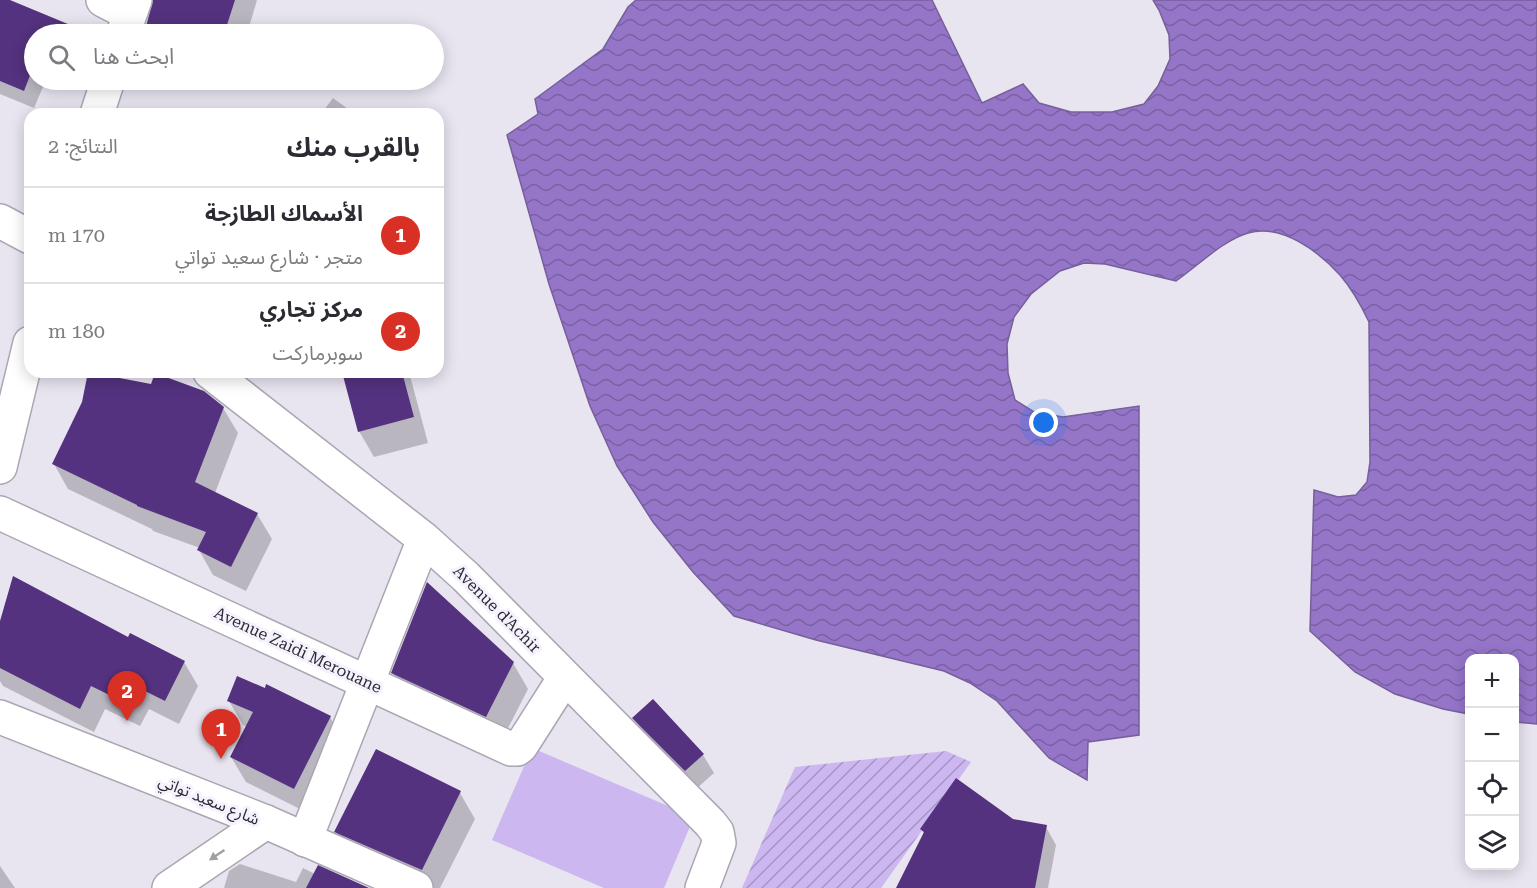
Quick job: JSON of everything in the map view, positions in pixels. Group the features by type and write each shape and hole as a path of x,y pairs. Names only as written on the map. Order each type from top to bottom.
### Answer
{"street":[{"path":"99,108 105,90"},
{"path":"0,221 24,234"},
{"path":"0,467 24,368"},
{"name":"Avenue d'Achir","path":"218,378 424,539 466,577 717,832 719,843 702,888"},
{"name":"Avenue Zaidi Merouane","path":"0,513 511,749 521,746 565,677"},
{"path":"305,840 424,539"},
{"name":"شارع سعيد تواتي","path":"0,717 266,822 416,888"},
{"path":"169,888 266,822"}],"shaded area":[{"path":"532,748 694,817 664,888 604,888 492,840"},
{"path":"946,751 971,762 881,888 742,888 795,767"}],"water":[{"path":"636,0 932,0 982,103 1023,84 1039,103 1071,112 1112,112 1144,104 1158,86 1170,59 1169,35 1153,0 1537,0 1537,724 1519,722 1519,654 1465,654 1465,713 1395,694 1355,672 1310,631 1314,490 1338,497 1356,495 1367,482 1370,462 1369,322 1340,275 1322,257 1299,242 1274,232 1261,231 1239,236 1220,247 1176,281 1105,264 1084,263 1060,271 1031,294 1014,317 1007,344 1008,373 1015,400 1034,412 1063,417 1139,406 1139,735 1088,742 1087,780 1049,758 997,701 970,683 944,671 816,640 734,616 693,572 653,522 617,466 590,406 549,284 507,135 538,114 535,99 603,49 628,7"}],"building":[{"path":"0,0 10,0 68,24 24,24 24,91 0,81"},
{"path":"153,0 235,0 227,24 147,24"},
{"path":"87,378 120,378 151,384 153,378 169,378 204,391 224,407 195,482 258,513 231,567 197,550 206,532 137,506 52,464 82,402"},
{"path":"344,378 404,378 414,417 358,432"},
{"path":"13,576 128,637 130,633 185,661 165,701 135,686 126,703 91,686 80,709 0,668 0,621"},
{"path":"427,582 514,662 486,717 391,673"},
{"path":"237,676 265,688 266,684 331,716 294,789 230,757 253,712 227,701"},
{"path":"653,699 704,754 685,771 632,718"},
{"path":"376,749 461,791 422,870 334,832"},
{"path":"956,778 1013,819 1047,825 1035,888 896,888 924,832 920,829"},
{"path":"318,865 369,888 306,888"}],"place":[{"name":"مركز تجاري","path":"127,721"},
{"name":"الأسماك الطازجة","path":"221,759"}]}
